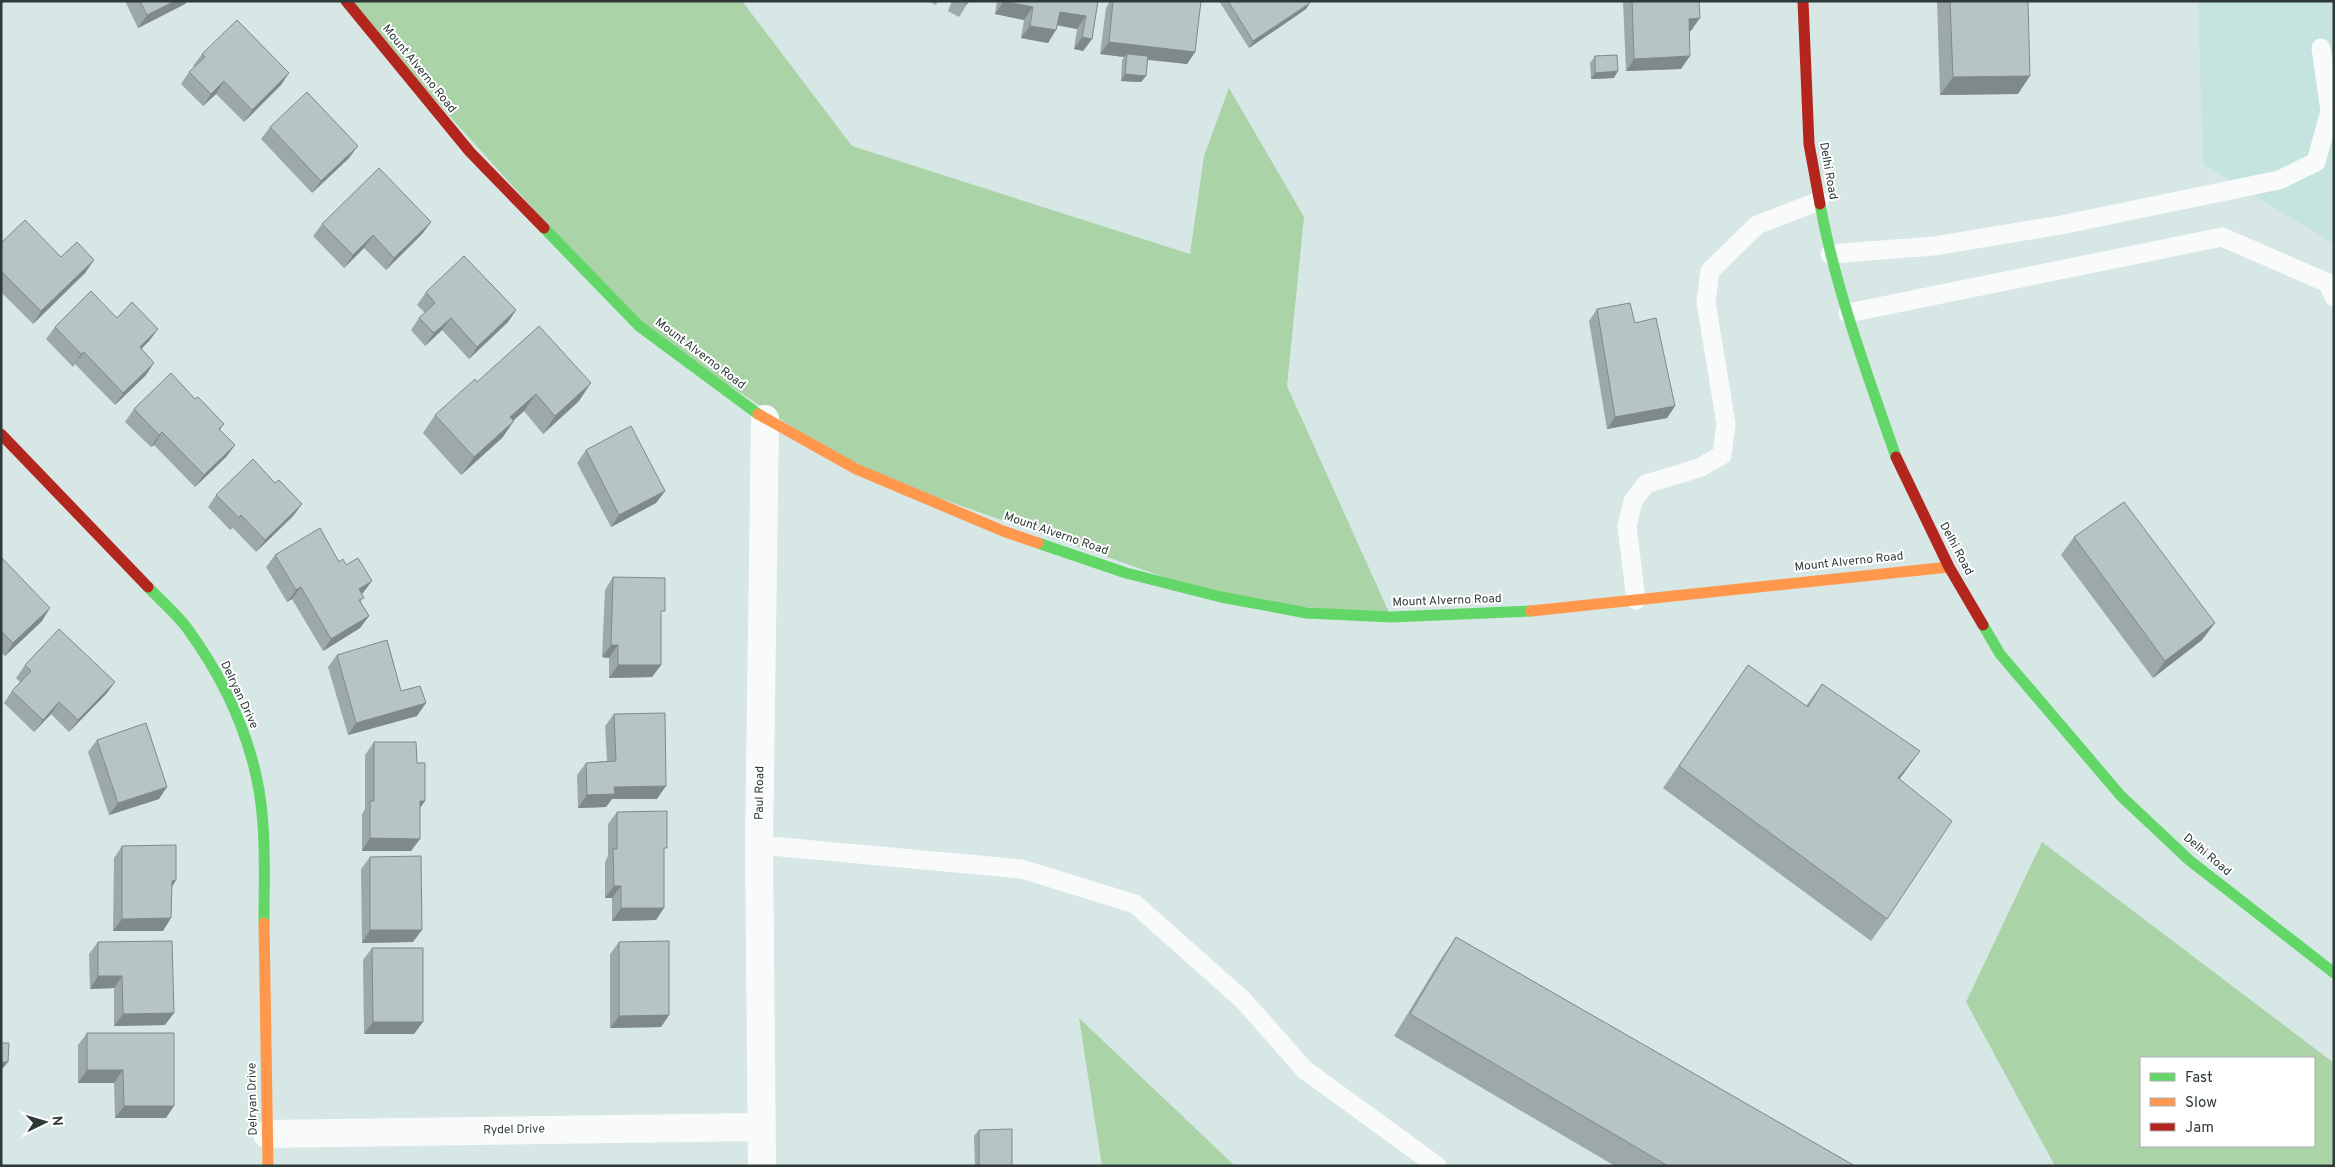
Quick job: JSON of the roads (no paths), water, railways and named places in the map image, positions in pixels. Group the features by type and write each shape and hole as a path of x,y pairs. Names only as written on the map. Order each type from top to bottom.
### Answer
{"street":[{"name":"Mount Alverno Road","path":"346,1 470,152 639,326 765,420 856,469 1002,531 1126,573 1221,597 1307,613 1391,617 1520,612 1949,567"},
{"name":"Delhi Road","path":"1803,1 1809,144 1830,254 1900,467 1949,567 2000,654 2071,740 2121,796 2189,860 2334,973"},
{"name":"Paul Road","path":"762,1166 759,845 765,420"},
{"name":"Delryan Drive","path":"1,434 186,627 217,673 240,723 256,776 263,831 268,1166"},
{"name":"Rydel Drive","path":"267,1134 762,1127"}],"lane":[{"path":"1830,254 1934,246 2061,225 2279,180 2316,162 2330,111 2321,48"},
{"path":"1636,600 1627,526 1632,501 1646,484 1699,468 1722,455 1726,424 1706,302 1710,272 1756,225 1819,201"},
{"path":"1848,313 2222,237 2328,283 2334,297"},
{"path":"759,845 1022,869 1135,904 1243,1000 1305,1070 1437,1166"}]}
